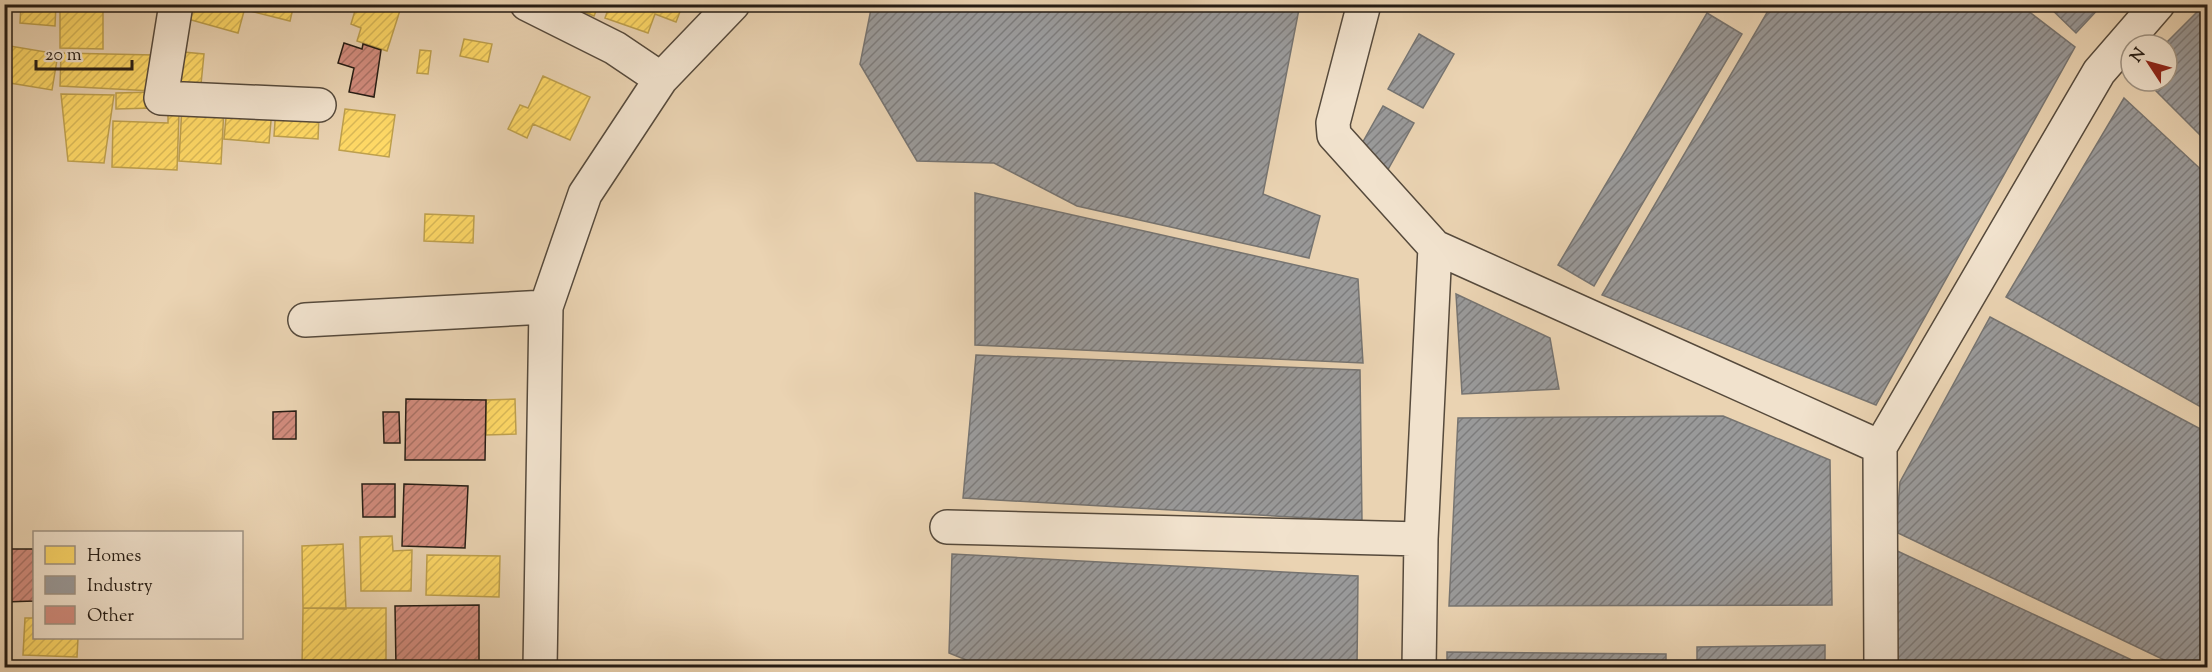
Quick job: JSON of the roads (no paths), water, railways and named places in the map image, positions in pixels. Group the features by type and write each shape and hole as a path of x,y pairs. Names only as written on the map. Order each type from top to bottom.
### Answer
{"street":[{"path":"176,4 161,98 319,105"},
{"path":"527,4 615,48 660,79"},
{"path":"540,668 546,307 585,194 660,79 733,4"},
{"path":"1364,4 1333,123 1334,135 1435,247 1880,447"},
{"path":"1881,668 1880,447 2099,72 2158,4"},
{"path":"1419,668 1421,539 1435,247"},
{"path":"305,320 546,307"},
{"path":"947,527 1421,539"}]}
